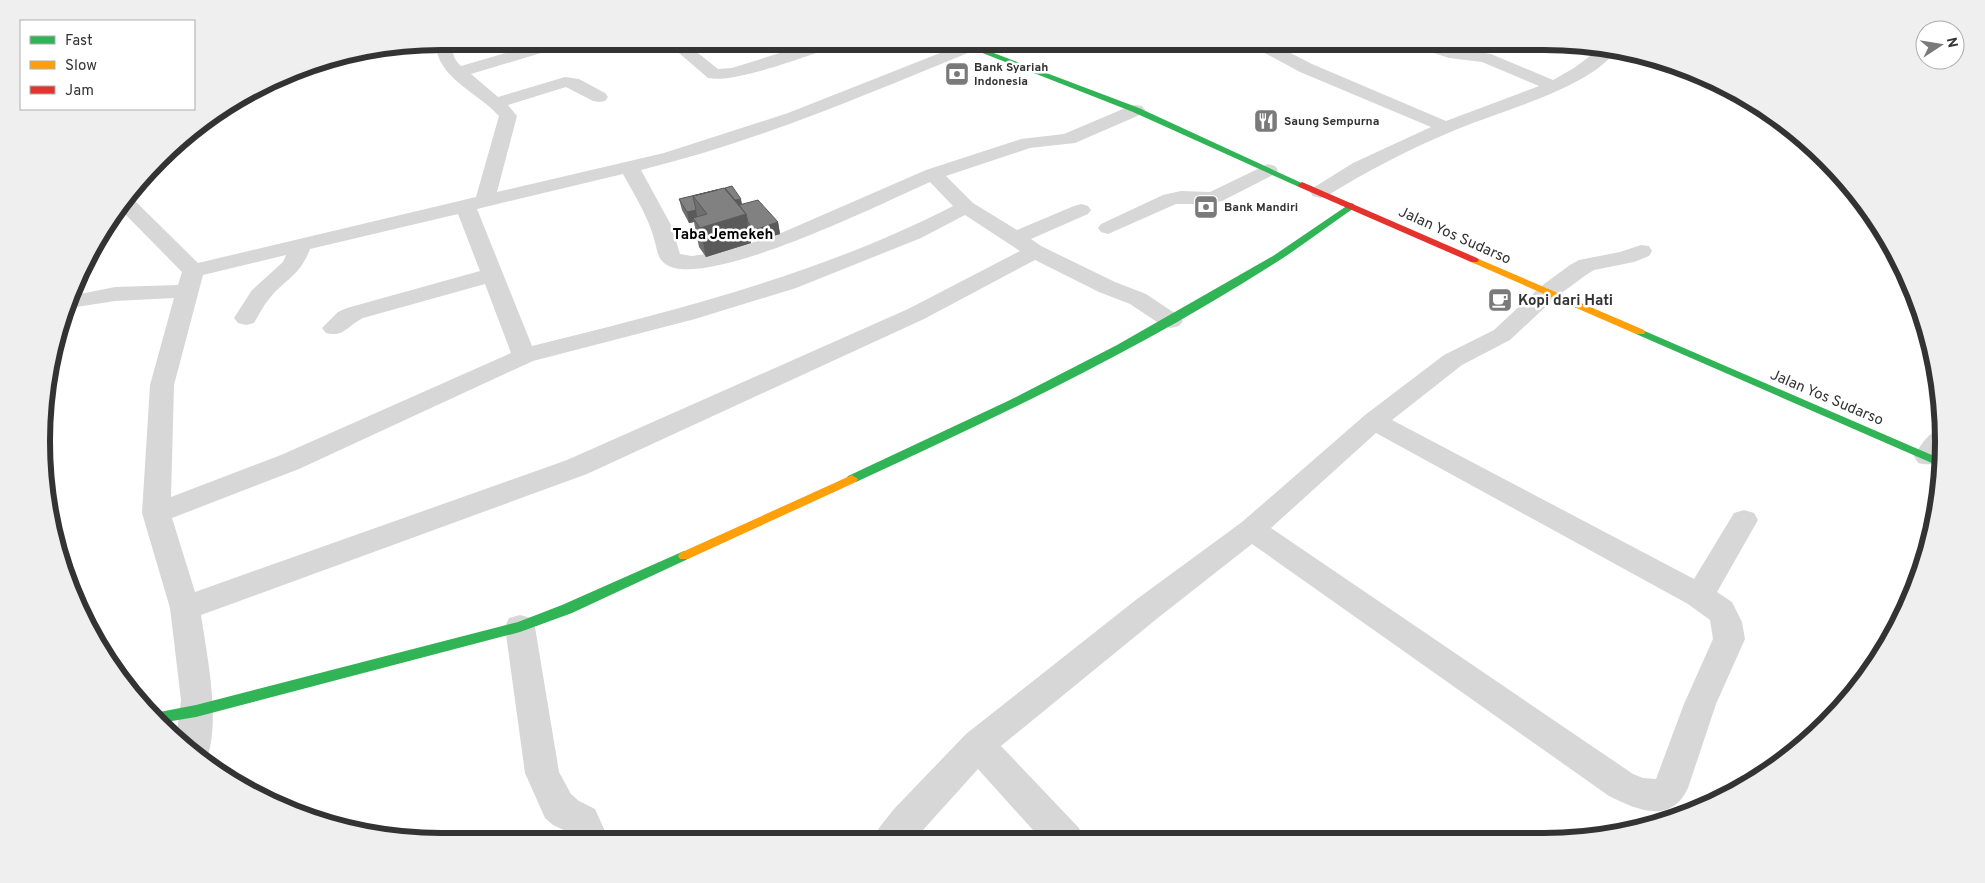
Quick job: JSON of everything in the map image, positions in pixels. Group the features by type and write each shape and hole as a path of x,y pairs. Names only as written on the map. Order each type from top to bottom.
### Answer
{"main road":[{"name":"Jalan Yos Sudarso","path":"978,50 1136,110 1268,170 1548,292 1935,451"},
{"path":"163,716 196,711 520,626 567,609 930,444 1171,321 1278,257 1351,206"}],"street":[{"path":"444,50 449,64 506,112 508,120 475,203 492,275 524,356"},
{"path":"458,72 535,50"},
{"path":"683,50 709,72 721,75 807,50"},
{"path":"77,301 190,281 301,245 630,168 727,140 794,117 948,50"},
{"path":"1271,50 1306,68 1446,127"},
{"path":"1440,50 1485,58 1554,86"},
{"path":"1459,54 1465,50"},
{"path":"1320,192 1360,167 1446,127 1554,86 1580,72 1603,55"},
{"path":"496,103 566,82 573,83 599,97"},
{"path":"630,168 661,225 670,257 677,262 692,262 722,258 779,241 933,174 1028,143 1068,139 1136,110"},
{"path":"1108,228 1180,196 1206,199 1215,197 1268,170"},
{"path":"933,174 966,206 1025,244 1099,284 1138,299 1171,321"},
{"path":"156,513 298,459 524,356 687,314 788,283 914,234 966,206"},
{"path":"128,207 190,281"},
{"path":"1025,244 1081,210"},
{"path":"186,608 426,523 585,463 916,314 1024,258 1025,244"},
{"path":"246,318 260,295 295,261 301,245"},
{"path":"898,833 978,745 1148,608 1252,530 1374,421 1454,360 1502,335 1548,292 1586,265 1626,257 1641,251"},
{"path":"334,328 346,317 361,311 492,275"},
{"path":"190,281 161,395 156,513 186,608 197,700 193,744"},
{"path":"1252,530 1621,785 1640,794 1663,795 1670,788 1700,704 1729,639 1726,622 1721,611 1699,596 1374,421"},
{"path":"1699,596 1744,520"},
{"path":"520,626 542,773 558,806 566,813 582,821 587,833"},
{"path":"978,745 1060,833"}],"building":[{"path":"732,186 741,199 735,200 725,188"},
{"path":"724,188 746,214 700,228 693,218 707,214 693,196"},
{"path":"717,190 693,196 696,210 687,212 679,199"},
{"path":"758,200 778,222 754,230 739,205"}],"traffic: fast":[{"path":"979,50 1136,110 1302,185"},
{"path":"852,479 1014,403 1121,348 1276,258 1351,206"},
{"path":"1640,332 1934,460"},
{"path":"163,716 196,711 520,627 567,609 684,556"}],"traffic: slow":[{"path":"1474,260 1640,332"},
{"path":"684,556 852,479"}],"traffic: jam":[{"path":"1302,185 1474,260"}],"place":[{"name":"Bank Syariah Indonesia","path":"957,74"},
{"name":"Saung Sempurna","path":"1266,121"},
{"name":"Bank Mandiri","path":"1206,207"},
{"name":"Kopi dari Hati","path":"1500,300"}],"district":[{"name":"Taba Jemekeh","path":"723,234"}]}
